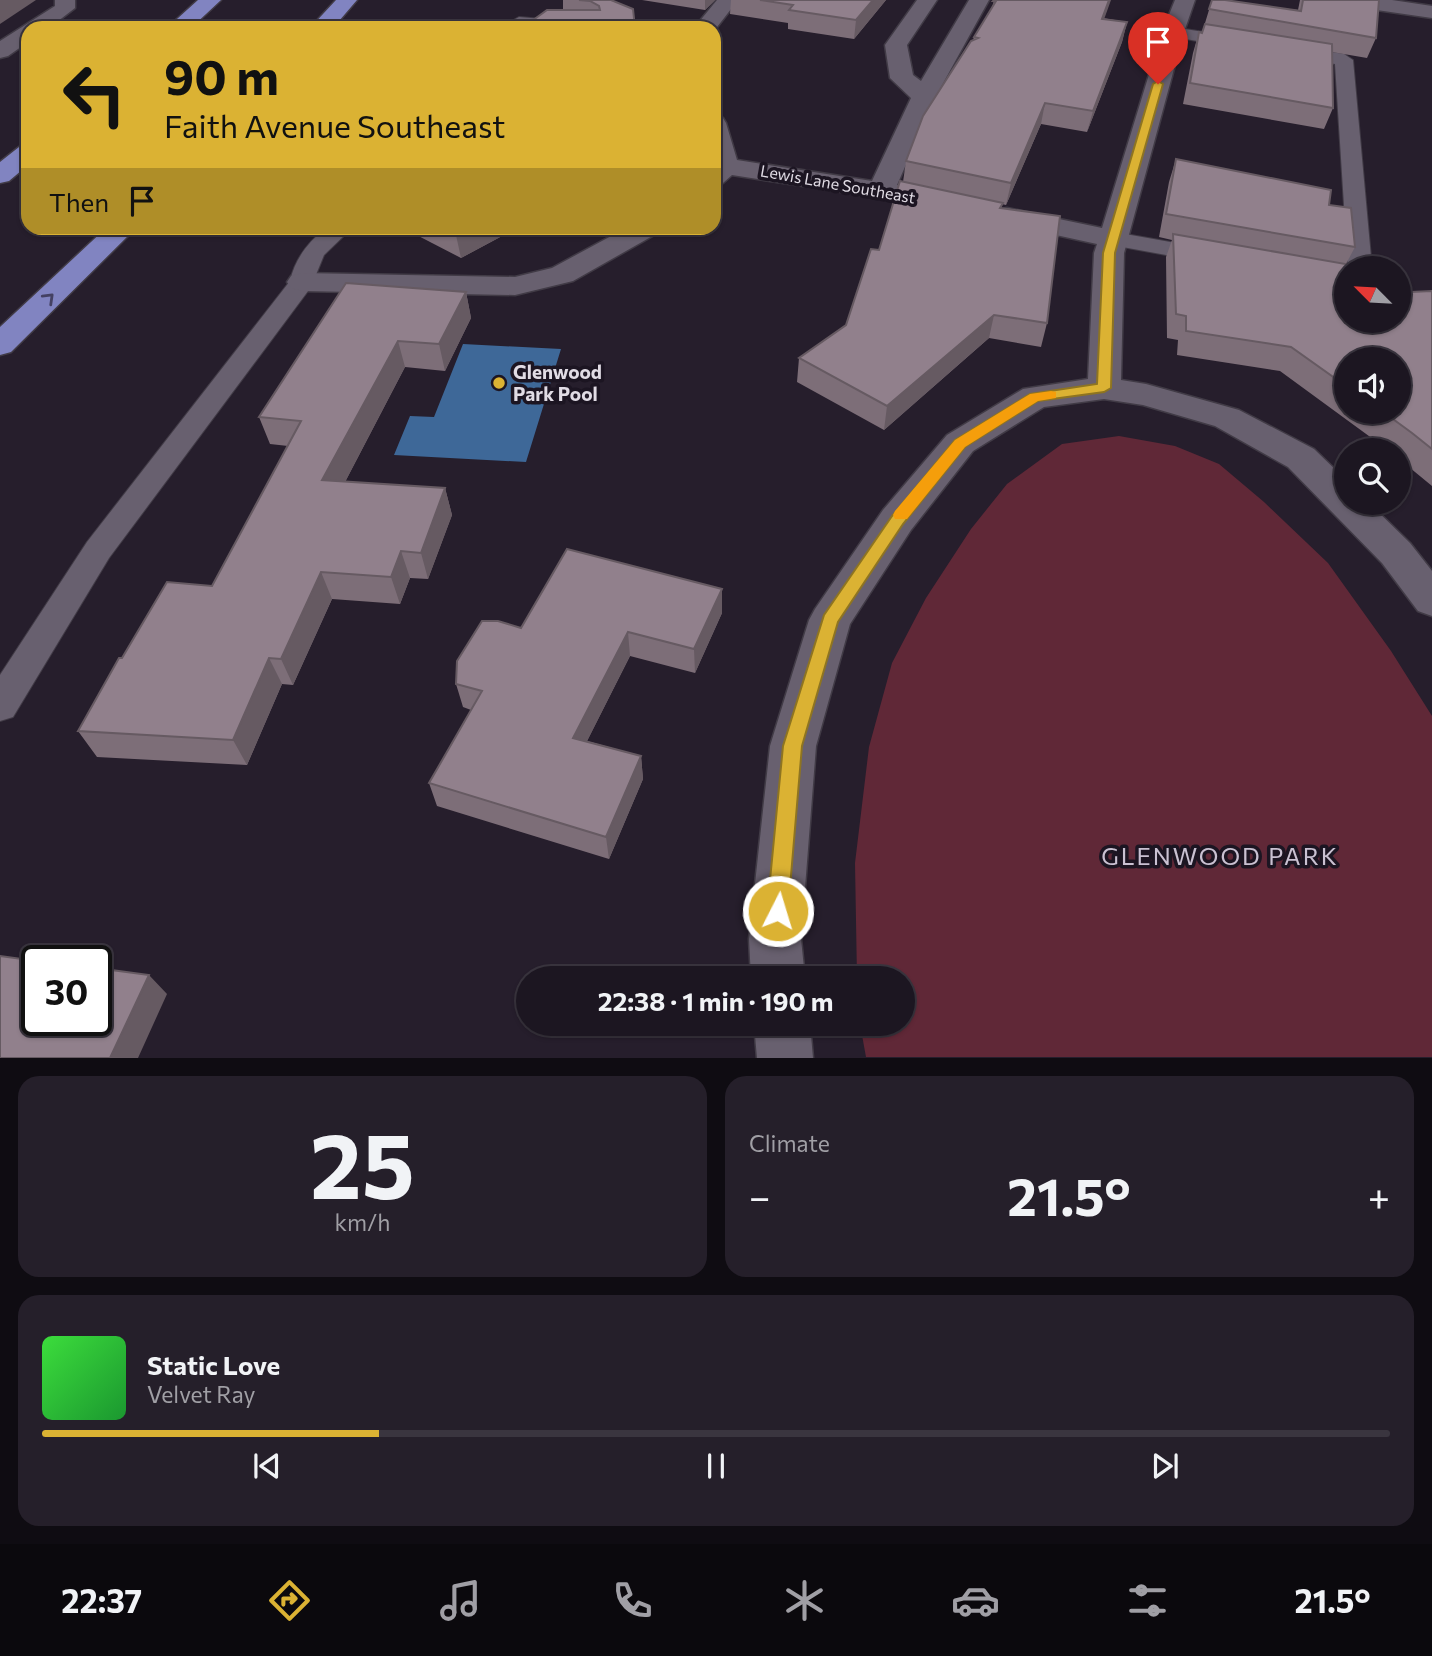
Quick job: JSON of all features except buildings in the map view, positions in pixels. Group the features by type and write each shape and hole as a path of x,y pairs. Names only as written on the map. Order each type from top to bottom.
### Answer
{"highway":[{"path":"186,21 211,0"},
{"path":"328,21 347,0"},
{"path":"0,175 21,158"},
{"path":"0,345 115,235"}],"street":[{"path":"46,21 65,8 65,0"},
{"path":"711,21 728,0"},
{"path":"924,96 902,78 896,45 927,0"},
{"path":"881,190 924,96 979,0"},
{"path":"1104,388 1109,253 1172,32 1185,0"},
{"path":"1349,0 1432,12"},
{"path":"0,51 21,37"},
{"name":"Lewis Lane Southeast","path":"721,171 881,190 1114,239"},
{"path":"302,282 515,286 562,275 633,235"},
{"path":"777,966 775,939 793,746 830,620 897,520 960,443 1035,397 1104,388 1146,396 1227,418 1301,458 1396,553 1432,600"},
{"path":"783,1036 785,1058"}],"lane":[{"path":"521,21 537,7"},
{"path":"1172,32 1344,60 1359,256"},
{"path":"0,706 98,550 302,282 305,262 330,235"},
{"path":"1114,239 1237,261"}],"shaded area":[{"path":"1119,436 1175,446 1219,464 1264,502 1328,563 1391,651 1432,716 1432,1057 866,1057 862,1036 915,1036 915,966 857,966 855,863 869,747 892,663 926,598 971,529 1007,484 1062,444"}],"water":[{"name":"Glenwood Park Pool","path":"463,344 561,349 526,462 394,455 410,416 434,417"}],"slow traffic":[{"path":"901,515 960,443 1035,397 1051,395"}],"place":[{"name":"Glenwood Park Pool","path":"499,383"}],"district":[{"name":"GLENWOOD PARK","path":"1220,857"}],"route":[{"path":"778,911 793,746 830,620 897,520 960,443 1035,397 1104,388 1109,253 1158,84"}]}
